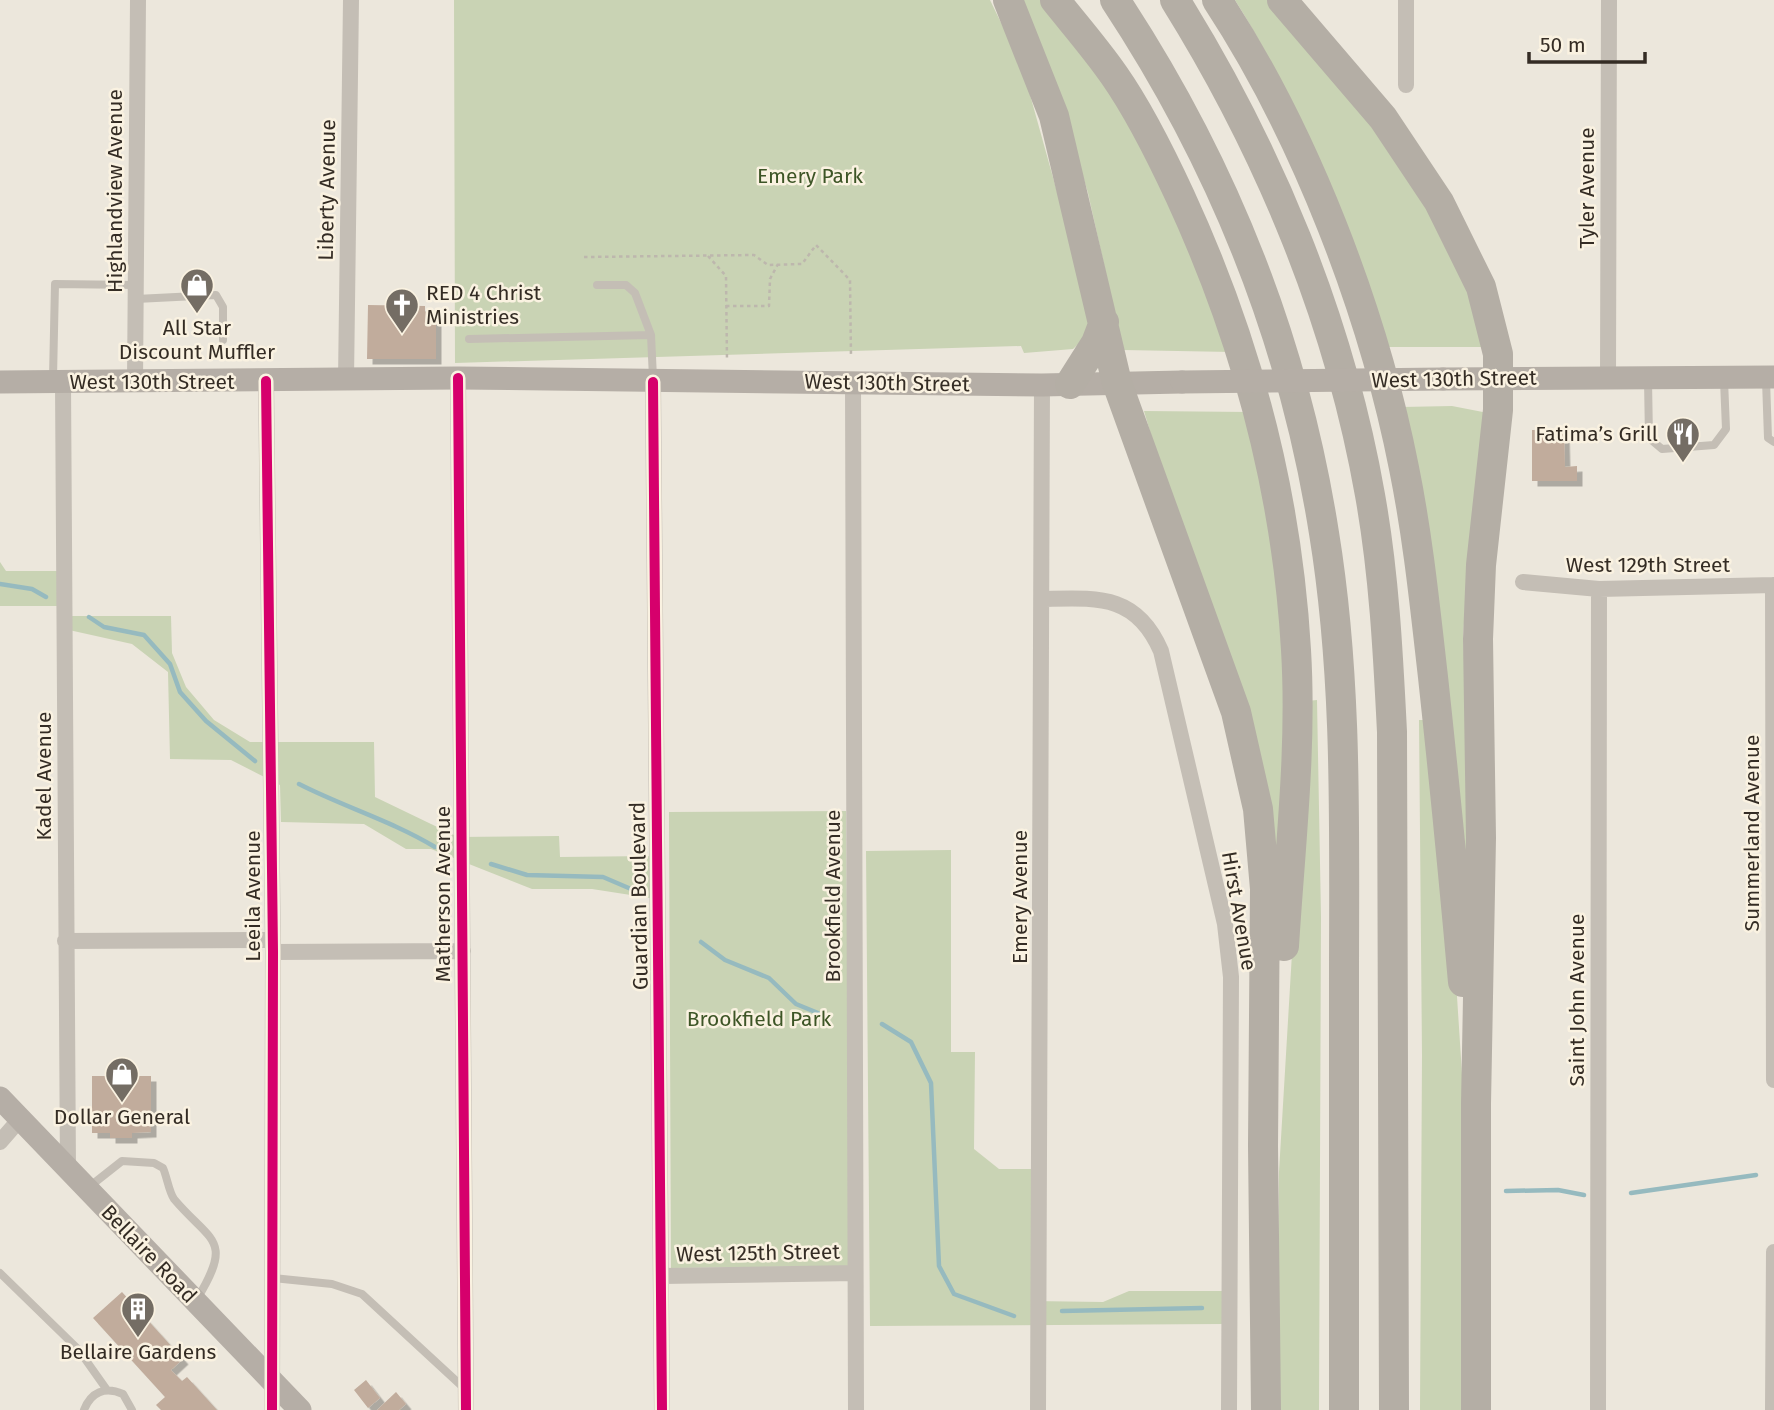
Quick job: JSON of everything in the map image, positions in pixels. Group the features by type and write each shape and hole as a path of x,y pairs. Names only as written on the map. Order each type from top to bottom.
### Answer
{"highway":[{"path":"1008,0 1054,116 1117,383 1236,712 1258,809 1265,889 1263,1146 1266,1410"},
{"path":"1055,0 1131,102 1194,226 1221,294 1259,415 1285,537 1297,652 1297,704 1266,1261"},
{"path":"1115,0 1178,103 1240,230 1263,292 1297,406 1325,535 1337,643 1344,822 1344,1410"},
{"path":"1175,0 1238,109 1290,222 1333,344 1370,494 1388,648 1392,732 1394,1410"},
{"path":"1217,0 1265,84 1332,228 1360,303 1393,416 1422,574 1476,1104"},
{"path":"1282,0 1383,118 1439,202 1481,287 1498,351 1500,378 1481,565 1478,639 1481,838 1476,1104 1476,1410"},
{"path":"1056,384 1096,343 1104,322"}],"main road":[{"name":"West 130th Street","path":"0,382 266,382 458,378 1056,384 1608,376 1770,377"},
{"name":"Bellaire Road","path":"0,1098 300,1410"}],"street":[{"name":"Highlandview Avenue","path":"135,383 138,0"},
{"name":"Liberty Avenue","path":"345,380 351,0"},
{"path":"1406,0 1406,85"},
{"name":"Tyler Avenue","path":"1608,376 1609,0"},
{"name":"Matherson Avenue","path":"458,378 466,1410"},
{"name":"Leeila Avenue","path":"266,382 273,946 272,1410"},
{"name":"Guardian Boulevard","path":"653,382 662,1410"},
{"name":"Brookfield Avenue","path":"853,382 856,1410"},
{"name":"Kadel Avenue","path":"58,383 68,1170"},
{"name":"Emery Avenue","path":"1038,1410 1042,599 1056,384"},
{"name":"West 129th Street","path":"1523,582 1599,589 1773,585"},
{"name":"Summerland Avenue","path":"1773,585 1774,1080"},
{"name":"Saint John Avenue","path":"1598,1410 1599,589"},
{"name":"Hirst Avenue","path":"1042,599 1101,598 1121,605 1138,616 1154,634 1161,651 1219,898 1231,977 1229,1410"},
{"path":"65,941 463,951"},
{"path":"0,1142 20,1119"},
{"path":"1773,1410 1774,1252"},
{"name":"West 125th Street","path":"662,1276 855,1273"}],"lane":[{"path":"58,383 55,284 136,292 216,295 223,307 223,340"},
{"path":"597,285 626,285 635,293 651,335 653,382"},
{"path":"469,338 651,335"},
{"path":"1647,376 1649,438 1662,449 1714,445 1723,436 1726,429 1724,377"},
{"path":"1770,377 1768,438 1774,442"},
{"path":"87,1189 122,1161 154,1163 163,1168 172,1196 211,1234 216,1251 213,1272 195,1302"},
{"path":"0,1273 78,1349 107,1390"},
{"path":"273,1278 332,1284 362,1294 466,1389"},
{"path":"84,1410 92,1396 107,1390 123,1394 132,1410"}],"path":[{"path":"584,257 754,255 768,265 802,264 816,245 850,280 851,357"},
{"path":"708,256 726,276 727,362"},
{"path":"726,306 769,306 770,279 778,264"}],"green space":[{"name":"Emery Park","path":"454,0 990,0 1022,66 1091,314 1087,336 1073,349 1024,353 1021,346 455,363"},
{"path":"1017,0 1045,0 1084,47 1154,165 1232,352 1123,350 1088,193 1057,88"},
{"path":"1235,0 1272,0 1387,133 1463,268 1488,347 1388,347 1357,257 1322,169 1282,83"},
{"path":"1452,406 1488,413 1469,554 1463,636 1472,807 1466,891 1402,407"},
{"path":"1144,411 1249,412 1280,571 1287,710 1276,949 1271,842"},
{"path":"0,562 6,571 60,571 61,606 0,606"},
{"path":"68,616 171,616 172,653 186,687 214,720 250,742 374,742 375,797 458,837 559,836 560,857 650,856 650,898 592,889 532,889 431,849 406,849 364,824 281,822 280,785 231,760 170,759 168,672 132,644 69,630"},
{"path":"1317,700 1321,917 1319,1410 1278,1410 1279,1172 1307,701"},
{"path":"1419,720 1429,720 1456,981 1466,1136 1466,1410 1420,1410 1422,1055"},
{"name":"Brookfield Park","path":"846,811 850,1266 671,1268 669,812"},
{"path":"951,850 951,1052 975,1052 974,1149 999,1169 1034,1169 1032,1301 1103,1302 1129,1291 1223,1291 1222,1324 870,1326 866,851"}],"building":[{"name":"RED 4 Christ Ministries","path":"368,305 425,306 425,312 436,312 436,359 367,359"},
{"path":"1564,429 1565,467 1577,466 1577,481 1532,481 1532,430"},
{"name":"Dollar General","path":"92,1076 151,1076 151,1132 132,1133 132,1138 110,1138 110,1133 92,1133"},
{"name":"Bellaire Gardens","path":"122,1292 183,1359 171,1370 182,1381 187,1377 217,1410 161,1410 156,1405 165,1397 93,1318"},
{"path":"366,1380 380,1398 368,1408 354,1390"},
{"path":"396,1392 406,1404 399,1410 377,1410"}],"waterway":[{"path":"0,584 32,589 46,597"},
{"path":"89,617 104,627 144,635 170,664 180,692 206,721 255,761"},
{"path":"299,784 402,829 435,847"},
{"path":"491,864 527,875 603,877 638,892"},
{"path":"701,942 725,960 769,978 796,1004 818,1013"},
{"path":"882,1024 911,1042 931,1083 939,1266 954,1294 1014,1316"},
{"path":"1631,1193 1756,1175"},
{"path":"1506,1191 1558,1190 1584,1195"},
{"path":"1062,1311 1202,1308"}],"cycle path":[{"path":"458,378 466,1410"},
{"path":"266,381 273,952 272,1410"},
{"path":"653,382 662,1410"}],"place":[{"name":"All Star Discount Muffler","path":"197,315"},
{"name":"RED 4 Christ Ministries","path":"402,335"},
{"name":"Fatima’s Grill","path":"1683,464"},
{"name":"Dollar General","path":"122,1104"},
{"name":"Bellaire Gardens","path":"138,1339"}]}
